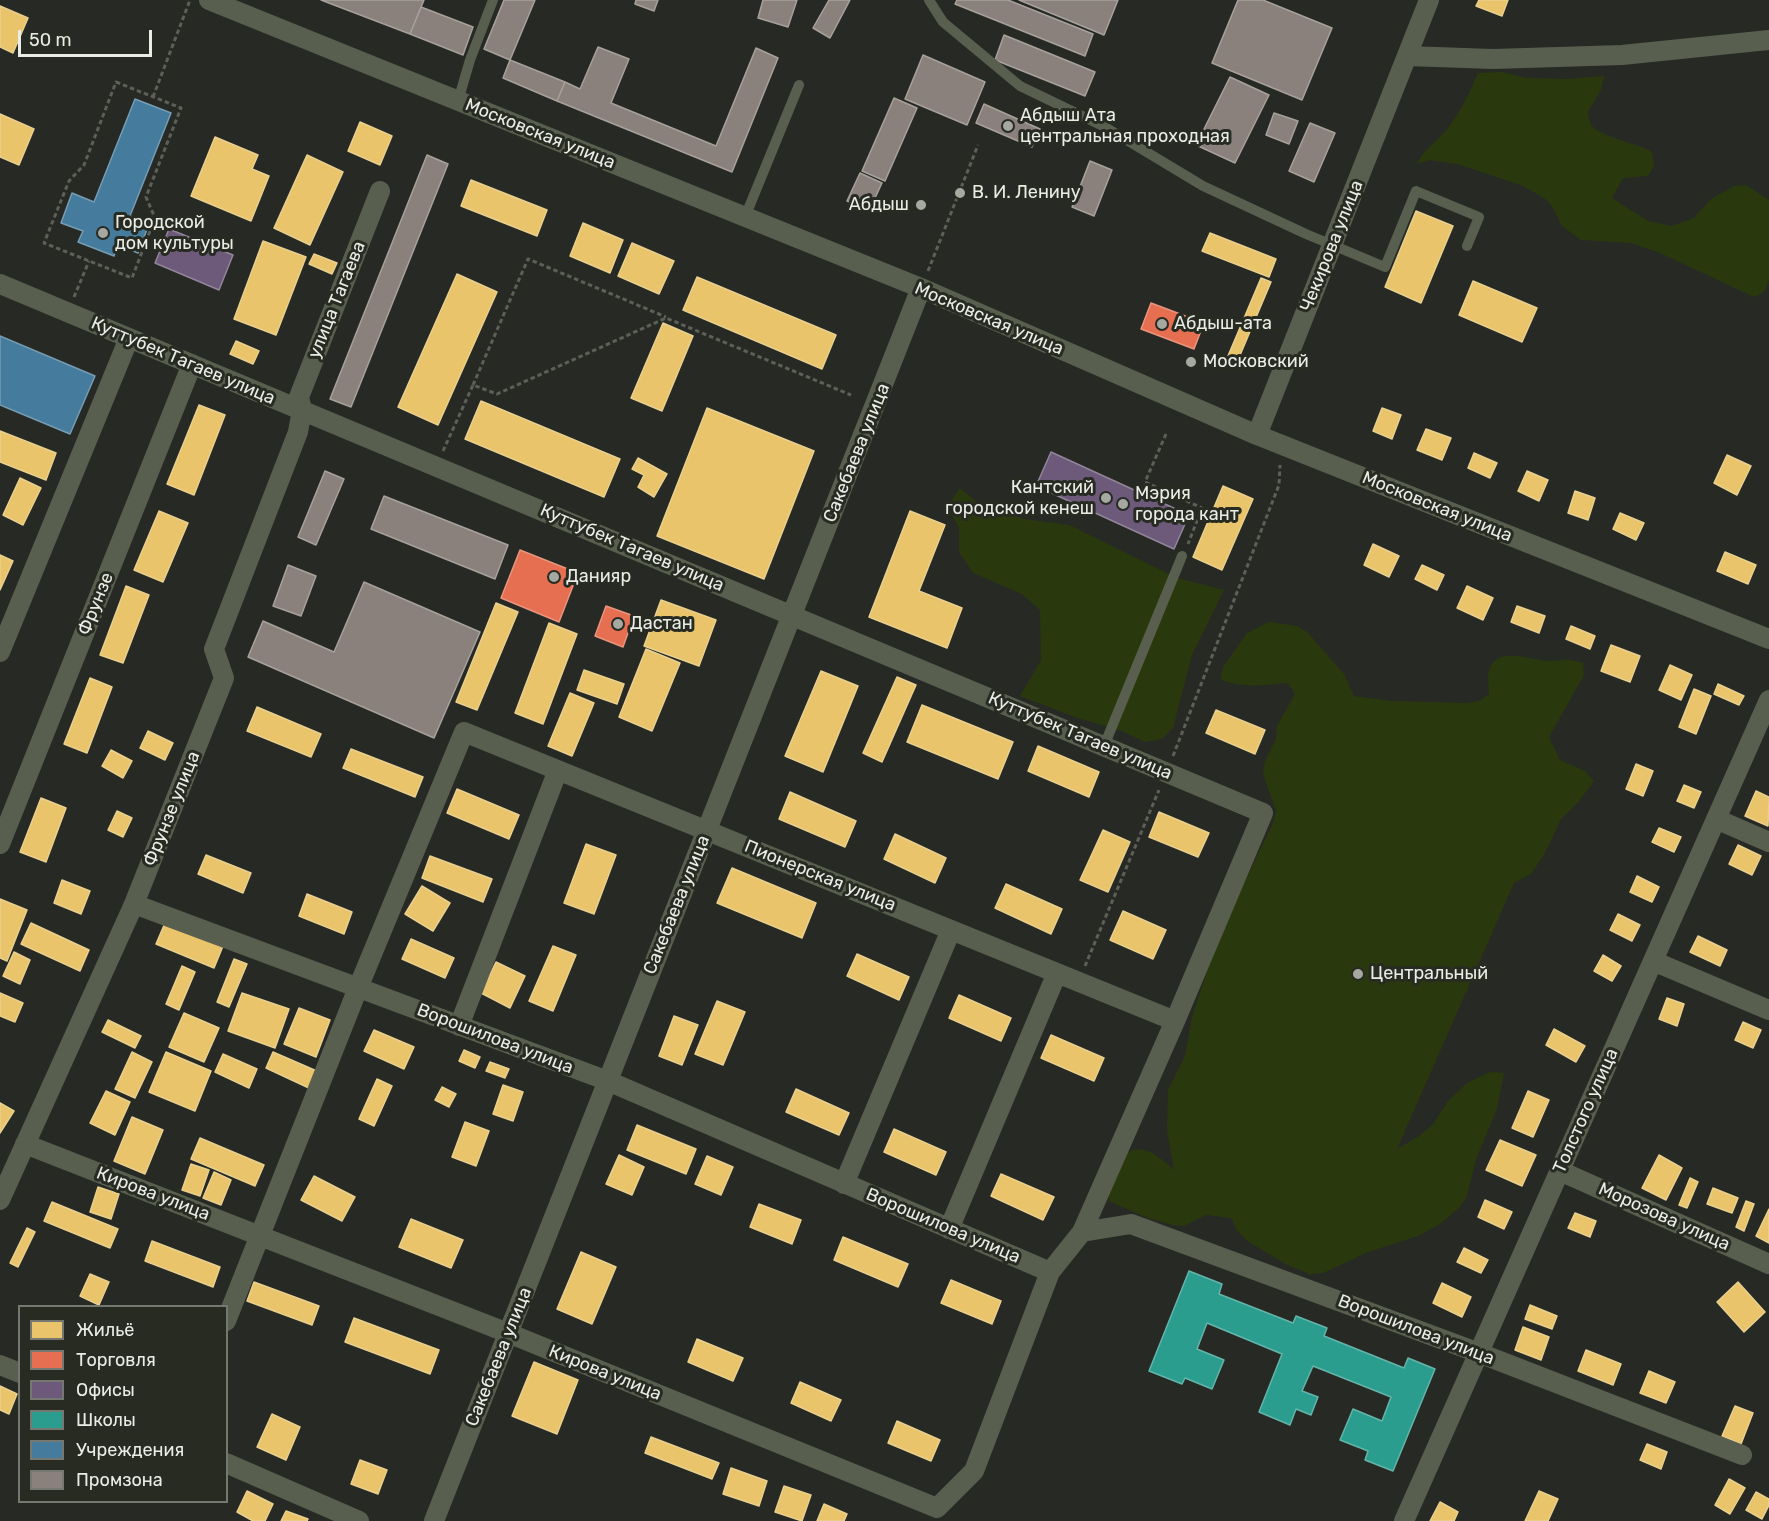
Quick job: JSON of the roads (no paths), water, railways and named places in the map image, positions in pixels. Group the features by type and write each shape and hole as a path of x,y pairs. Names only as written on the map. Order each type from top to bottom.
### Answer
{"street":[{"name":"Московская улица","path":"209,0 921,288 1257,435 1769,639"},
{"name":"Чекирова улица","path":"1257,435 1429,0"},
{"path":"1407,56 1493,59 1622,55 1769,40"},
{"name":"улица Тагаева","path":"302,410 299,397 380,191"},
{"name":"Куттубек Тагаев улица","path":"0,284 1263,813 1175,1021"},
{"name":"Сакебаева улица","path":"434,1521 921,288"},
{"path":"0,652 129,338"},
{"name":"Фрунзе","path":"0,844 192,364"},
{"name":"Фрунзе улица","path":"0,1200 135,904 224,678 214,649 298,432 302,410"},
{"name":"Толстого улица","path":"1404,1521 1769,700"},
{"name":"Пионерская улица","path":"358,988 464,732 1175,1021"},
{"path":"459,1026 558,770"},
{"path":"1716,819 1769,842"},
{"name":"Ворошилова улица","path":"135,904 608,1082 1050,1272"},
{"path":"844,1184 951,930"},
{"path":"1653,961 1769,1010"},
{"path":"949,1229 1057,974"},
{"path":"228,1316 358,988"},
{"path":"1050,1272 1082,1232 1175,1021"},
{"name":"Кирова улица","path":"26,1144 508,1334 937,1508 974,1471 1050,1272"},
{"name":"Морозова улица","path":"1560,1170 1769,1263"},
{"name":"Ворошилова улица","path":"1082,1232 1131,1224 1479,1353 1742,1455"},
{"path":"0,1365 18,1372"},
{"path":"228,1464 360,1521"}],"lane":[{"path":"458,101 470,60 493,0"},
{"path":"928,0 943,22 1020,86 1105,127 1203,186 1332,245 1385,267 1416,191 1479,217 1467,246"},
{"path":"745,218 799,85"},
{"path":"1104,747 1182,556"}],"place":[{"name":"Абдыш Ата центральная проходная","path":"1008,126"},
{"name":"В. И. Ленину","path":"960,193"},
{"name":"Абдыш","path":"921,205"},
{"name":"Городской дом культуры","path":"103,233"},
{"name":"Абдыш-ата","path":"1162,324"},
{"name":"Московский","path":"1191,362"},
{"name":"Кантский городской кенеш","path":"1106,498"},
{"name":"Мэрия города кант","path":"1123,504"},
{"name":"Данияр","path":"554,577"},
{"name":"Дастан","path":"618,624"},
{"name":"Центральный","path":"1358,974"}]}
